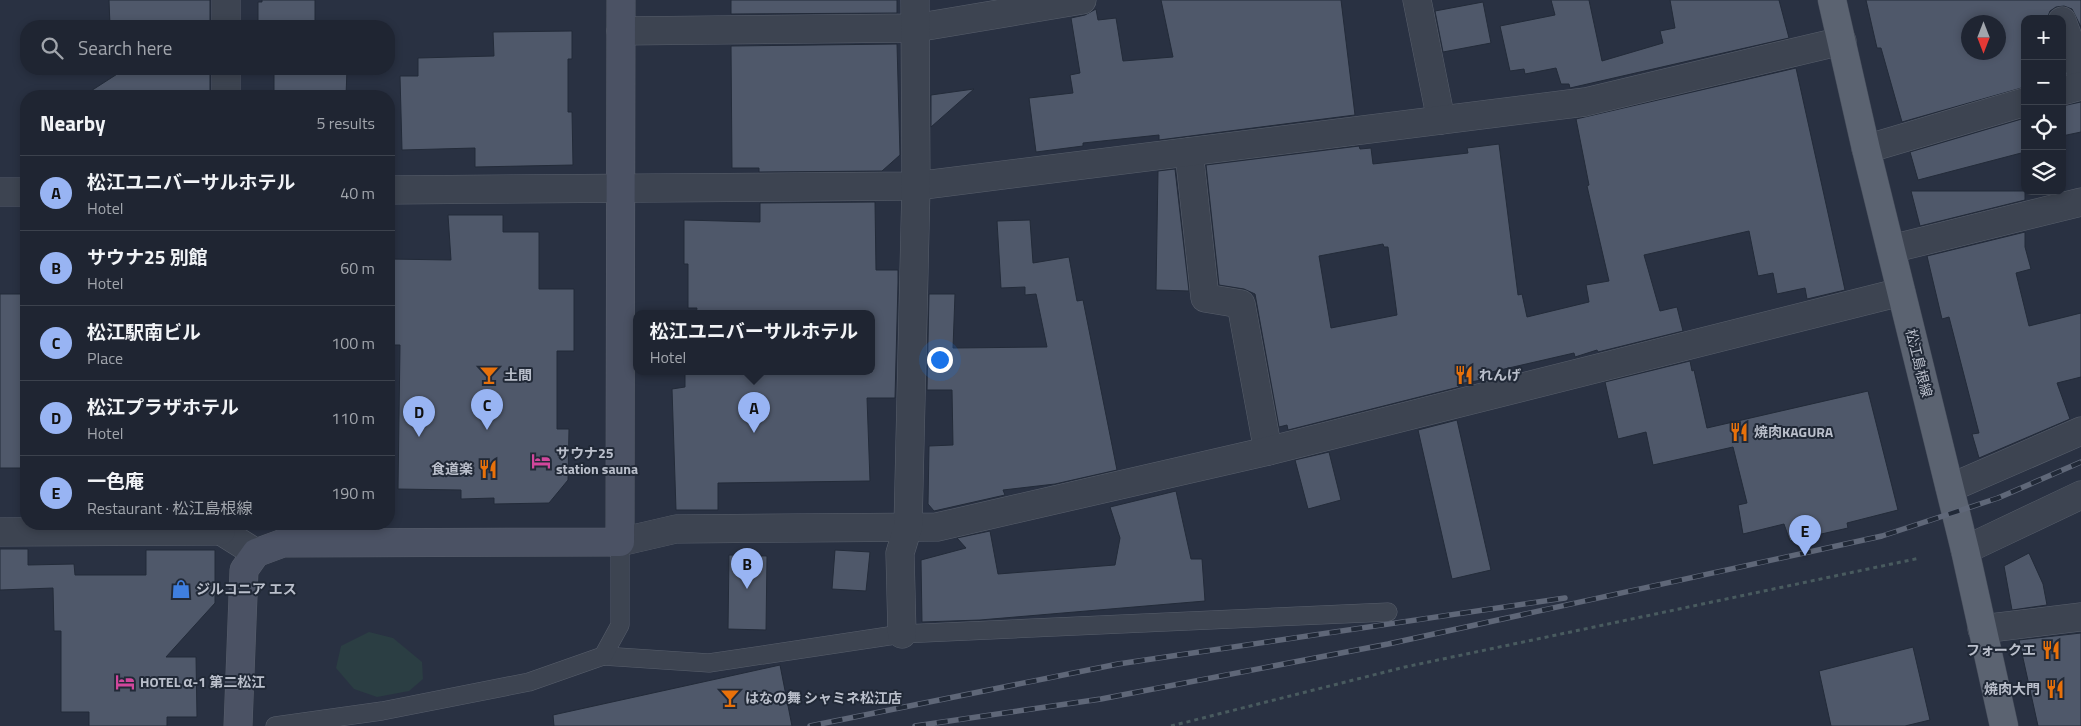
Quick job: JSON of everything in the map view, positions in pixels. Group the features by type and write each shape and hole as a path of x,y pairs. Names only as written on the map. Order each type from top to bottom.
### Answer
{"main road":[{"name":"松江島根線","path":"1832,0 1866,149 1965,550 2004,726"}],"street":[{"path":"226,0 226,20"},
{"path":"620,542 621,0"},
{"path":"902,634 900,553 908,527 916,186 915,0"},
{"path":"621,31 915,28 1082,0"},
{"path":"1417,0 1441,120"},
{"path":"2055,0 2060,15"},
{"path":"2066,31 2081,72"},
{"path":"395,190 916,186 1585,102 1842,41"},
{"path":"226,75 226,90"},
{"path":"2066,90 2081,86"},
{"path":"1866,149 2021,103"},
{"path":"1189,152 1205,298 1241,304 1268,451"},
{"path":"0,192 20,192"},
{"path":"1891,249 2081,202"},
{"path":"238,726 244,570 256,553 282,543 620,542 676,529 937,527 1268,451 1901,292"},
{"path":"1950,488 2081,431"},
{"path":"1965,550 2081,495"},
{"path":"0,532 88,530"},
{"path":"225,530 256,553"},
{"path":"1982,630 2081,617"}],"lane":[{"path":"603,656 620,625 620,542"},
{"path":"275,726 382,711 529,682 603,656 709,663 902,634 1388,612"}],"path":[{"path":"1171,726 1405,667 1920,558"}],"green space":[{"path":"369,632 393,638 422,662 423,679 409,691 377,697 354,689 336,668 341,646"}],"building":[{"path":"109,0 210,0 210,20 110,20"},
{"path":"262,0 315,0 315,20 258,20 258,2 262,2"},
{"path":"731,0 897,0 897,13 731,14"},
{"path":"1161,0 1341,0 1355,115 1159,140 1159,135 1083,143 1083,146 1036,152 1029,98 1073,93 1070,75 1080,73 1071,18 1085,15 1096,9 1098,20 1116,18 1123,61 1173,57"},
{"path":"1551,0 1589,0 1602,61 1663,43 1660,31 1675,28 1670,0 1779,0 1789,38 1570,88 1569,84 1561,84 1556,68 1525,74 1524,69 1510,71 1500,26 1555,15"},
{"path":"1866,0 2081,0 2081,27 2072,9 2064,6 2056,7 2050,11 2048,15 2021,15 2021,88 1902,122 1881,48 1877,48"},
{"path":"1483,2 1491,43 1443,52 1435,11"},
{"path":"572,31 572,59 568,59 568,112 572,112 573,165 475,167 475,148 402,150 400,76 418,76 418,58 494,56 493,32"},
{"path":"897,44 900,155 882,171 759,172 759,168 732,168 731,46"},
{"path":"1796,68 1845,290 1807,299 1805,288 1777,294 1773,273 1758,276 1749,231 1644,255 1660,311 1677,307 1683,331 1598,352 1597,350 1575,357 1574,353 1487,373 1488,379 1458,384 1459,387 1288,430 1287,425 1279,427 1255,294 1244,289 1219,285 1206,165 1359,146 1360,149 1371,148 1373,164 1468,153 1467,148 1499,144 1518,295 1522,294 1527,317 1589,302 1586,285 1609,281 1587,186 1589,185 1576,119","holes":["1383,244 1384,247 1388,247 1397,315 1331,328 1319,256"]},
{"path":"116,75 210,75 210,90 92,90"},
{"path":"274,75 347,75 346,90 274,90"},
{"path":"974,89 931,127 931,95"},
{"path":"2081,102 2081,132 2066,135 2066,105"},
{"path":"2021,119 2021,153 1918,180 1910,152"},
{"path":"1175,169 1189,291 1156,290 1158,171"},
{"path":"1911,191 2021,191 2021,195 2025,195 2025,200 1920,226"},
{"path":"875,202 876,270 898,270 895,398 867,398 870,481 718,483 718,510 676,510 672,389 685,387 685,375 875,375 875,310 697,310 697,308 688,308 688,264 684,264 684,220 760,222 760,203"},
{"path":"448,215 503,215 503,232 539,232 539,289 574,289 574,351 557,351 557,429 569,429 568,480 549,503 494,504 494,498 461,499 461,490 398,489 400,345 395,345 395,259 451,260"},
{"path":"1030,220 1033,263 1069,257 1077,301 1083,300 1117,470 1055,484 1003,490 1005,495 934,511 928,504 929,446 953,445 952,390 927,390 929,294 955,294 953,348 1047,347 1036,294 1025,295 1025,287 1001,288 997,221"},
{"path":"2025,232 2025,247 2031,269 2016,273 2029,326 2081,313 2081,377 2057,383 2070,419 1979,458 1972,434 1979,433 1949,317 1942,319 1927,256"},
{"path":"0,294 20,294 20,468 0,468"},
{"path":"1690,361 1692,371 1694,370 1707,428 1868,391 1898,510 1847,523 1848,528 1790,541 1784,524 1743,534 1738,505 1747,503 1733,447 1653,465 1646,432 1618,439 1605,382"},
{"path":"1457,420 1491,570 1452,579 1418,430"},
{"path":"1329,452 1341,500 1308,509 1295,460"},
{"path":"1176,491 1191,559 1202,559 1205,601 980,620 922,622 921,560 966,548 957,538 990,531 998,574 1115,565 1120,538 1110,507"},
{"path":"0,549 28,549 28,565 74,564 75,575 146,575 146,550 215,550 215,603 166,657 196,657 197,717 167,717 167,726 89,726 89,712 61,712 61,631 54,631 53,588 0,590"},
{"path":"835,550 870,552 866,591 832,589"},
{"path":"2029,553 2043,584 2047,605 2012,610 2004,566"},
{"path":"729,555 767,556 766,630 728,629"},
{"path":"2081,633 2081,726 2038,726 2019,640"},
{"path":"1913,647 1930,720 1905,726 1831,726 1819,671"},
{"path":"780,665 792,726 554,726 553,715"}],"railway":[{"path":"915,726 1101,699 1388,644 1882,536 1998,498 2081,462"},
{"path":"810,726 1118,664 1565,598"}],"place":[{"name":"土間","path":"489,375"},
{"name":"れんげ","path":"1464,375"},
{"name":"松江駅南ビル","path":"487,430"},
{"name":"焼肉KAGURA","path":"1739,432"},
{"name":"松江ユニバーサルホテル","path":"754,433"},
{"name":"松江プラザホテル","path":"419,437"},
{"name":"サウナ25 station sauna","path":"541,461"},
{"name":"食道楽","path":"488,469"},
{"name":"一色庵","path":"1805,556"},
{"name":"ジルコニア エス","path":"181,589"},
{"name":"サウナ25 別館","path":"747,589"},
{"name":"フォークエ","path":"2051,650"},
{"name":"HOTEL α-1 第二松江","path":"125,682"},
{"name":"焼肉大門","path":"2055,689"},
{"name":"はなの舞 シャミネ松江店","path":"730,698"}]}
